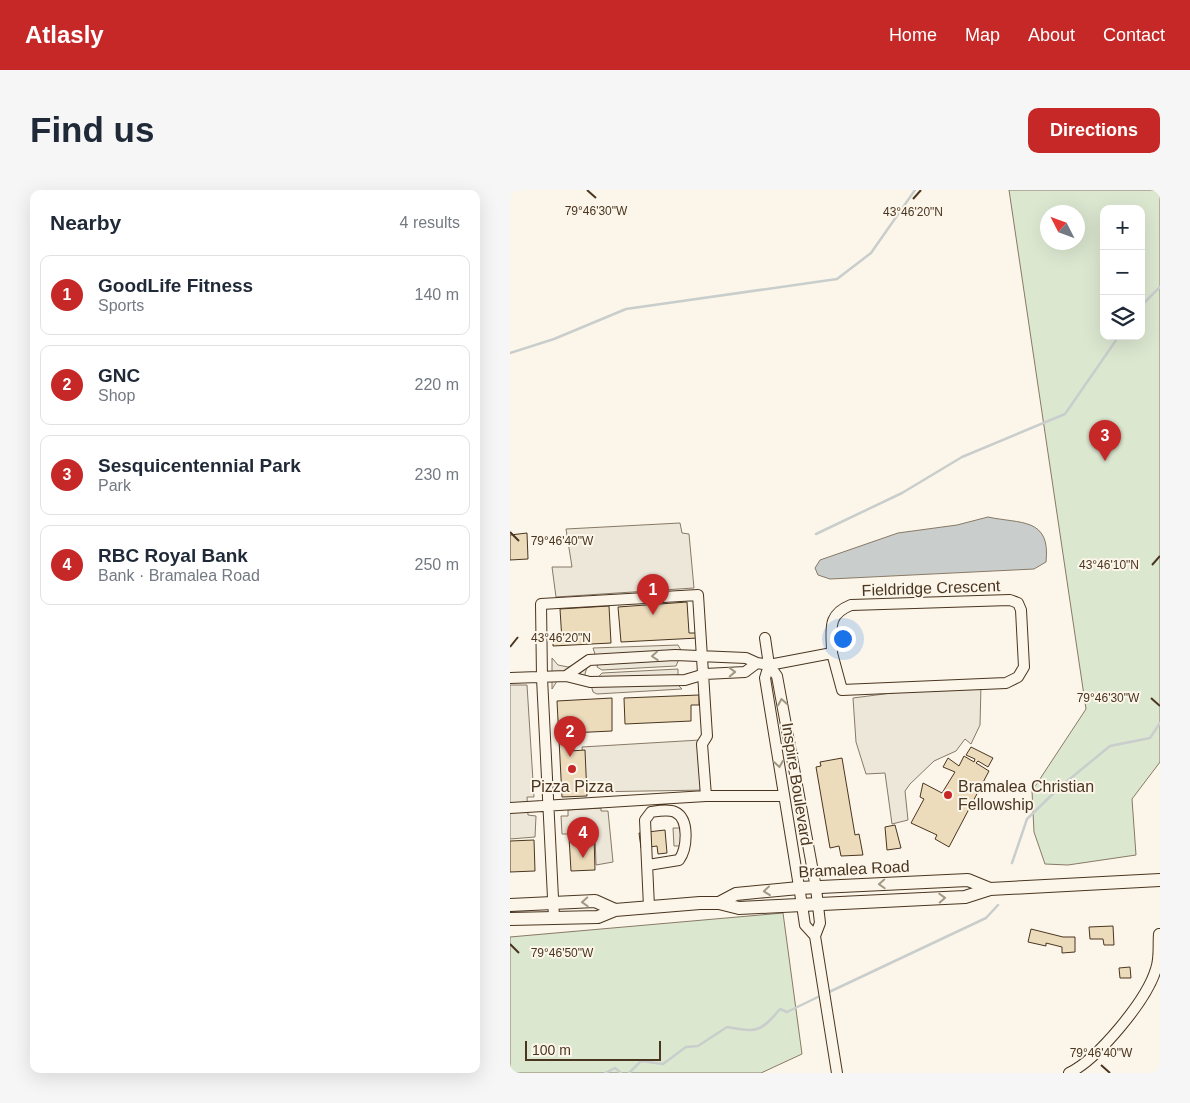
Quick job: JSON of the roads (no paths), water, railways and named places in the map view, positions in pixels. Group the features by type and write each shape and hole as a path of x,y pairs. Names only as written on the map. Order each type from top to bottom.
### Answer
{"main road":[{"name":"Bramalea Road","path":"719,902 736,894 799,888 968,880 990,889"},
{"name":"Bramalea Road","path":"510,919 598,917 615,910 719,902 739,908 965,897 990,889 1160,880"},
{"name":"Bramalea Road","path":"510,905 595,901 615,910"}],"street":[{"path":"554,918 542,678 541,604 698,595 705,674 707,736 702,744 706,796"},
{"name":"Fieldridge Crescent","path":"1010,600 1018,602 1021,610 1024,667 1018,677 1006,683 842,690 832,653 832,622 839,610 851,605 1010,600"},
{"name":"Inspire Boulevard","path":"765,638 769,664 765,678 802,906 806,925 815,936"},
{"path":"566,676 588,660 675,655 746,658 757,663 769,664 832,653"},
{"path":"510,678 566,676 590,682 685,680 705,674 745,672 757,663"},
{"name":"Inspire Boulevard","path":"769,664 777,676 816,888 820,923 815,936 837,1073"},
{"path":"510,808 706,796 784,796"},
{"path":"648,865 679,860 684,853 684,820 677,812 669,810 651,812 645,820 649,907"},
{"path":"1069,1073 1091,1058 1141,1001 1157,967 1159,934"}],"waterway":[{"path":"510,353 554,339 626,309 837,279 871,253 915,190"},
{"path":"1145,302 1160,287"},
{"path":"816,534 902,493 962,457 1065,414 1116,340"},
{"path":"1012,863 1027,819 1060,787 1110,746 1150,738 1160,723"},
{"path":"827,993 986,918 998,905"},
{"path":"629,1073 641,1061 663,1064 686,1047 698,1046 727,1027 745,1030 762,1027 780,1009 787,1012 822,995"},
{"path":"605,1073 615,1068 621,1073"}],"place":[{"name":"Sesquicentennial Park","path":"1105,461"},
{"name":"GoodLife Fitness","path":"653,615"},
{"name":"GNC","path":"570,757"},
{"name":"Pizza Pizza","path":"572,769"},
{"name":"Bramalea Christian Fellowship","path":"948,795"},
{"name":"RBC Royal Bank","path":"583,858"}]}
